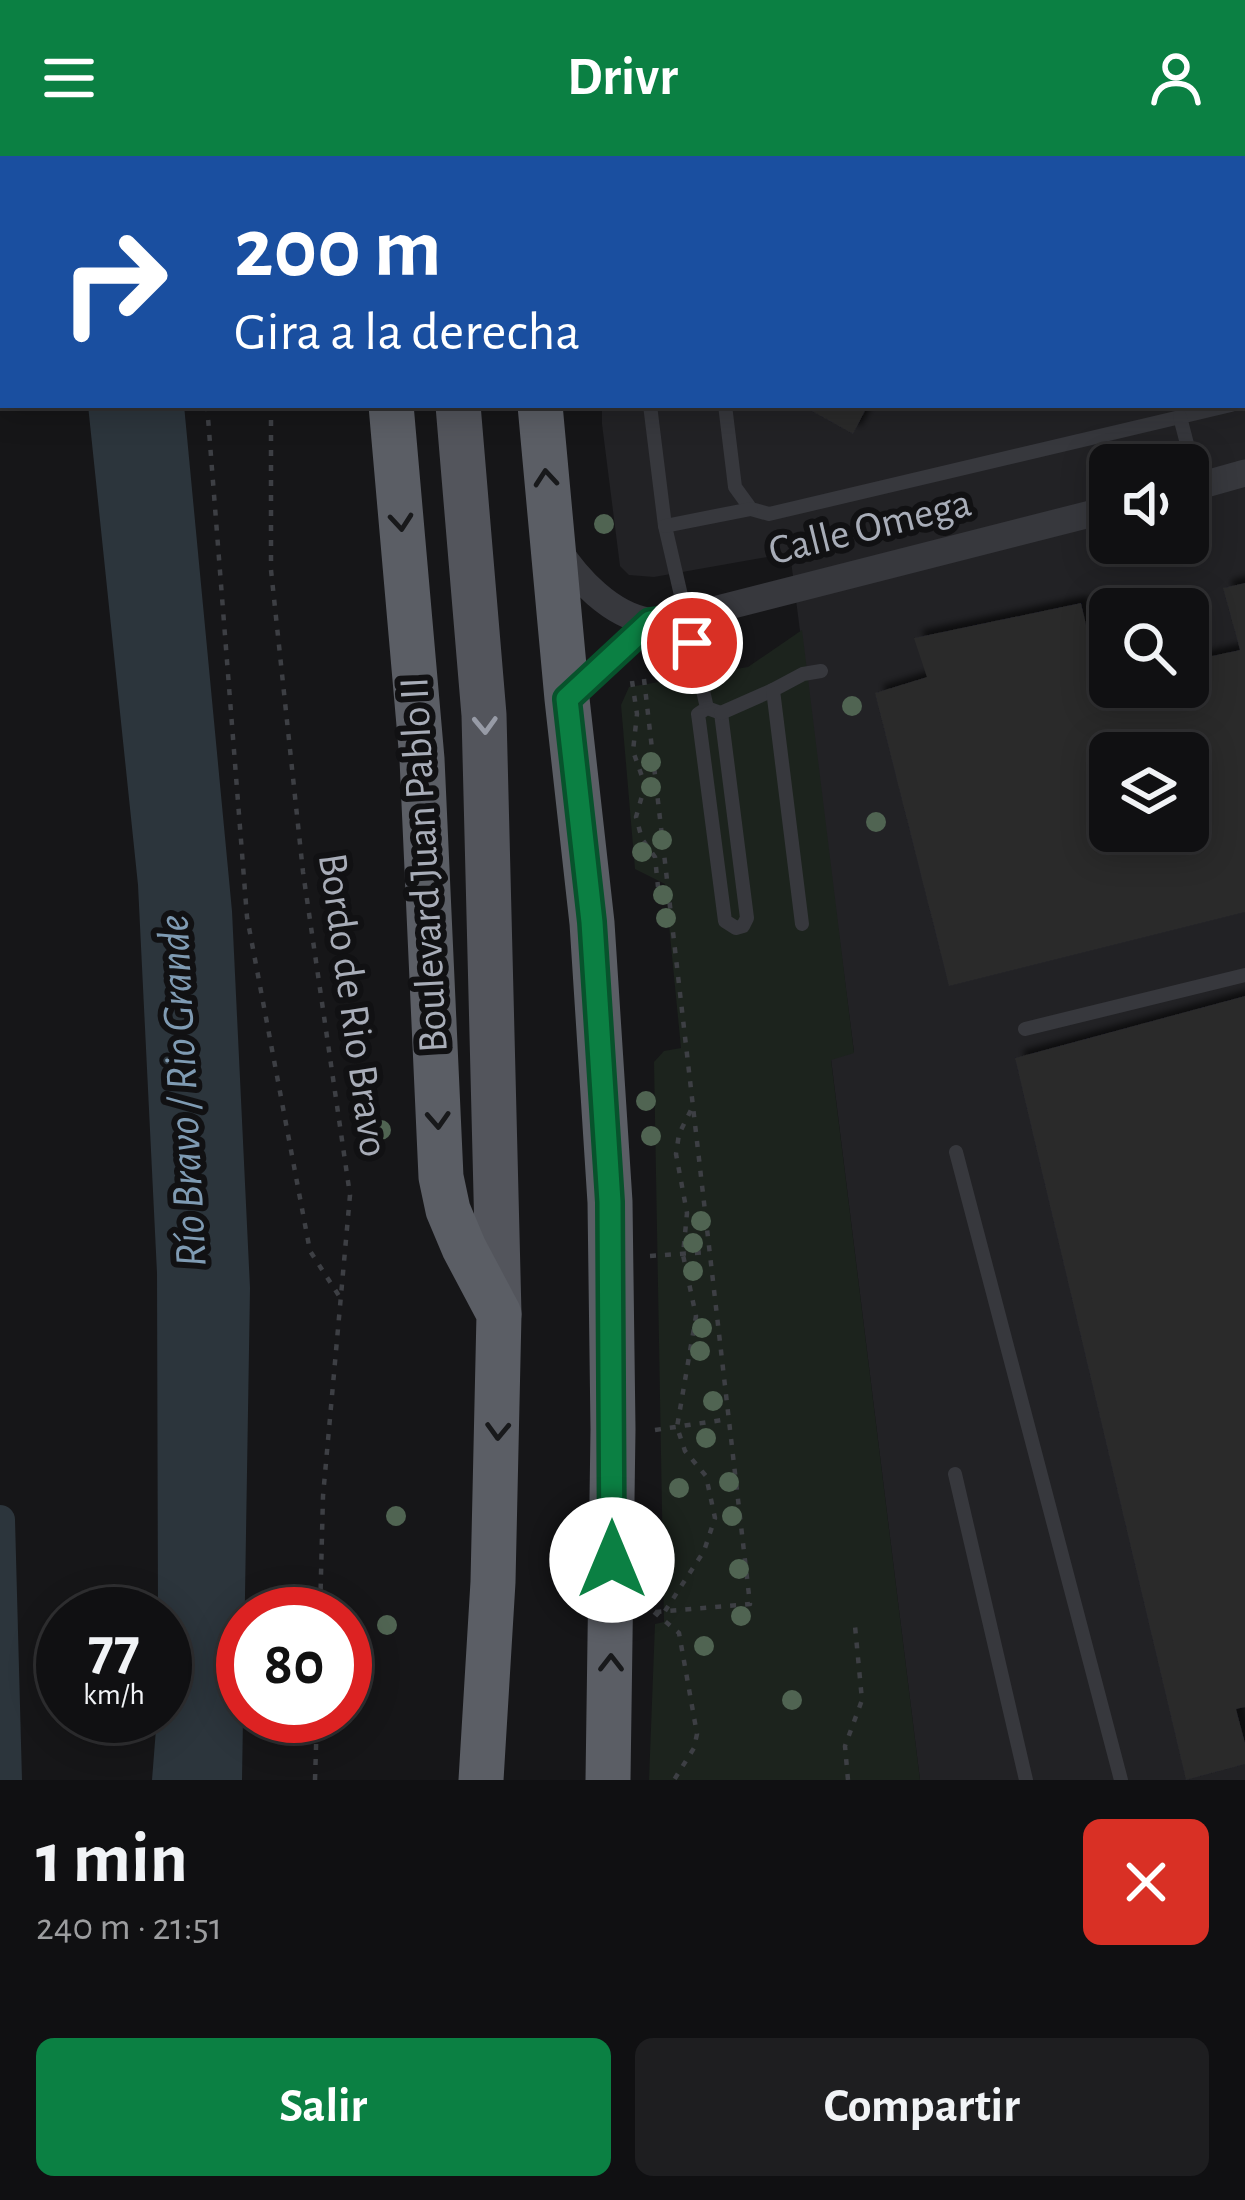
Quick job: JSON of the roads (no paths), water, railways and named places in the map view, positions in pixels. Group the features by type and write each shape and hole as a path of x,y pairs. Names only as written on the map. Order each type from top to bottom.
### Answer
{"highway":[{"name":"Boulevard Juan Pablo II","path":"391,408 422,759 441,1178 448,1210 499,1314"},
{"path":"540,408 592,922 610,1202 613,1429 608,1780"},
{"path":"481,1780 493,1582 499,1314"}],"main road":[{"path":"458,408 478,608 489,851 499,1314"}],"street":[{"path":"1209,483 1245,473"},
{"name":"Calle Omega","path":"650,622 686,617 1089,514"},
{"path":"550,535 567,563 595,592 622,612 650,622 567,699"}],"lane":[{"path":"650,408 665,526 714,711 747,918 736,928 725,920 698,714 714,711 773,690 803,674 821,671"},
{"path":"725,408 736,487 751,509"},
{"path":"665,526 751,509 770,514 1218,408"},
{"path":"1180,417 1185,444"},
{"path":"773,690 802,924"},
{"path":"1025,1029 1245,975"},
{"path":"956,1152 1121,1780"},
{"path":"955,1474 1026,1780"}],"water":[{"name":"Río Bravo / Rio Grande","path":"88,408 184,408 232,911 250,1288 245,1587 216,1587 216,1743 243,1743 242,1780 152,1780 155,1743 192,1743 192,1587 158,1587 157,1273 138,885"}],"waterway":[{"path":"0,1520 7,1780"}]}
